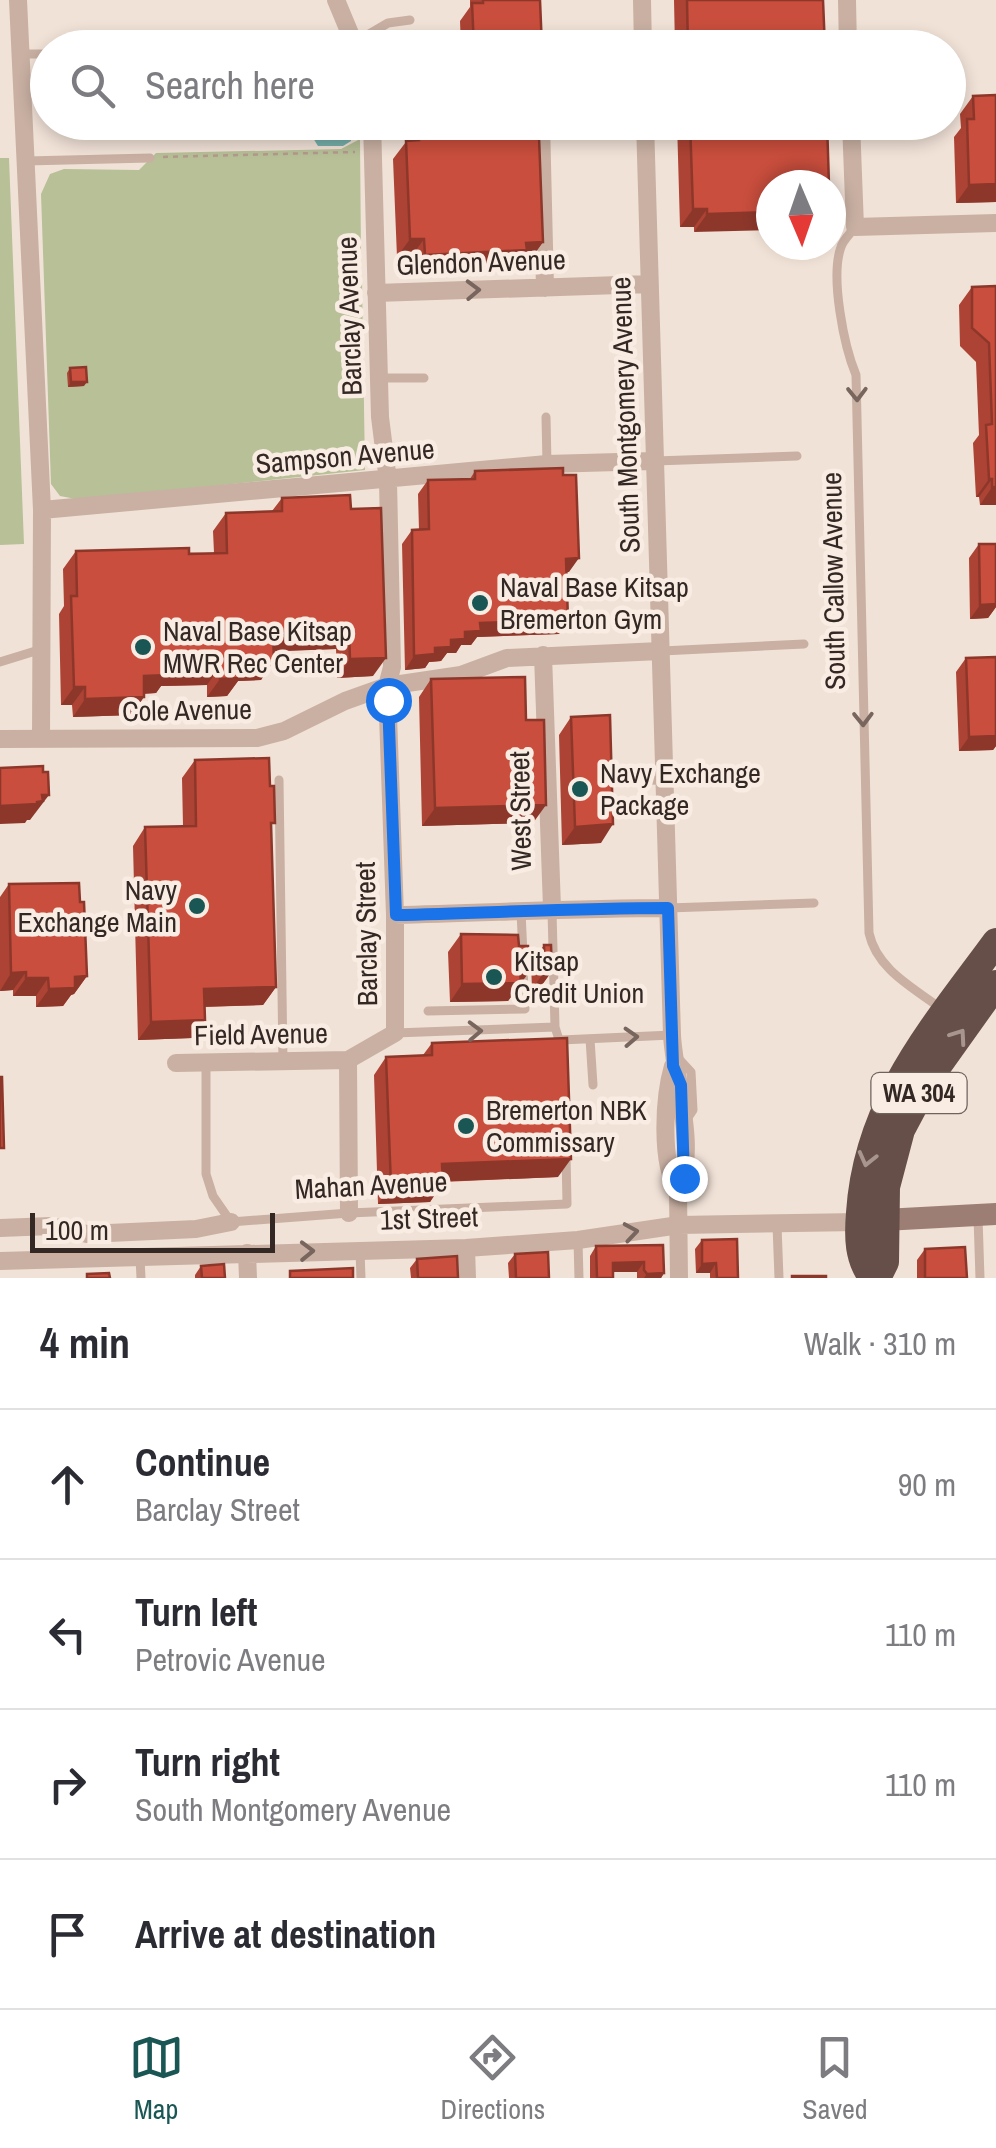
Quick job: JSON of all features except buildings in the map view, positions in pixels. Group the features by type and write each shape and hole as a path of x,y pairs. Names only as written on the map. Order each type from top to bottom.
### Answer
{"highway":[{"name":"WA 304","path":"872,1221 862,1183 879,1120 898,1081 996,942"},
{"name":"WA 304","path":"875,1278 861,1263 912,1105 996,984"}],"main road":[{"name":"1st Street","path":"872,1221 987,1214"}],"street":[{"path":"18,0 42,510 42,738"},
{"path":"336,0 349,30"},
{"path":"642,0 643,30"},
{"path":"847,0 848,30"},
{"name":"Barclay Avenue","path":"372,140 378,378 388,481 392,668 388,686"},
{"path":"541,140 545,288"},
{"name":"South Montgomery Avenue","path":"645,140 672,1051 666,1111 670,1176 678,1190"},
{"name":"South Callow Avenue","path":"852,140 855,227"},
{"path":"855,227 996,223"},
{"name":"Glendon Avenue","path":"376,292 648,284"},
{"name":"Sampson Avenue","path":"42,510 547,464 654,461"},
{"name":"Cole Avenue","path":"0,739 257,738 388,686 461,675 506,658 660,651"},
{"name":"West Street","path":"544,655 552,908"},
{"name":"Barclay Street","path":"348,1060 394,1033 396,915 388,686"},
{"path":"396,915 668,908"},
{"name":"South Montgomery Avenue","path":"672,1051 681,1085 683,1124 684,1178 678,1190 679,1278"},
{"path":"348,1060 349,1213"},
{"name":"Field Avenue","path":"176,1062 348,1060"},
{"name":"1st Street","path":"0,1261 30,1269 248,1252 466,1248 578,1240 678,1225 872,1221"},
{"name":"Mahan Avenue","path":"0,1228 51,1226 87,1234 196,1229 231,1222"},
{"path":"466,1248 467,1278"},
{"path":"248,1252 248,1278"}],"lane":[{"path":"378,30 388,23 410,20"},
{"path":"22,54 30,54"},
{"path":"26,161 150,158"},
{"name":"South Callow Avenue","path":"855,227 841,246 838,268 848,356 856,375 869,932 882,964 945,1012"},
{"path":"378,378 424,378"},
{"path":"546,417 547,464"},
{"path":"654,461 797,456"},
{"path":"660,651 804,644"},
{"path":"0,662 42,649"},
{"path":"279,780 283,1062"},
{"path":"616,781 662,780"},
{"path":"668,908 814,903"},
{"name":"West Street","path":"552,908 555,1028 564,1057"},
{"path":"428,1011 525,1009 520,912"},
{"path":"394,1033 555,1028"},
{"path":"590,1039 592,1085"},
{"path":"561,1040 590,1039 672,1051"},
{"path":"206,1062 206,1174 213,1196 231,1222"},
{"name":"Mahan Avenue","path":"231,1222 567,1204 566,1149"},
{"path":"980,1278 987,1214"},
{"path":"777,1224 779,1278"},
{"path":"578,1240 579,1278"},
{"path":"360,1250 360,1278"},
{"path":"140,1258 141,1278"}],"path":[{"path":"150,158 356,152 365,140"}],"green space":[{"path":"360,140 361,257 357,258 357,279 362,279 365,470 81,500 60,496 51,484 41,194 50,174 64,169 139,170 156,153 341,149"},
{"path":"0,158 9,158 24,544 0,545"}],"water":[{"path":"314,140 351,140 343,146 318,146"}],"place":[{"name":"Naval Base Kitsap Bremerton Gym","path":"480,603"},
{"name":"Naval Base Kitsap MWR Rec Center","path":"143,647"},
{"name":"Navy Exchange Package","path":"580,789"},
{"name":"Navy Exchange Main","path":"197,906"},
{"name":"Kitsap Credit Union","path":"494,977"},
{"name":"Bremerton NBK Commissary","path":"466,1126"}],"route":[{"path":"388,700 396,915 668,908 673,1066 681,1085 684,1178"}]}
